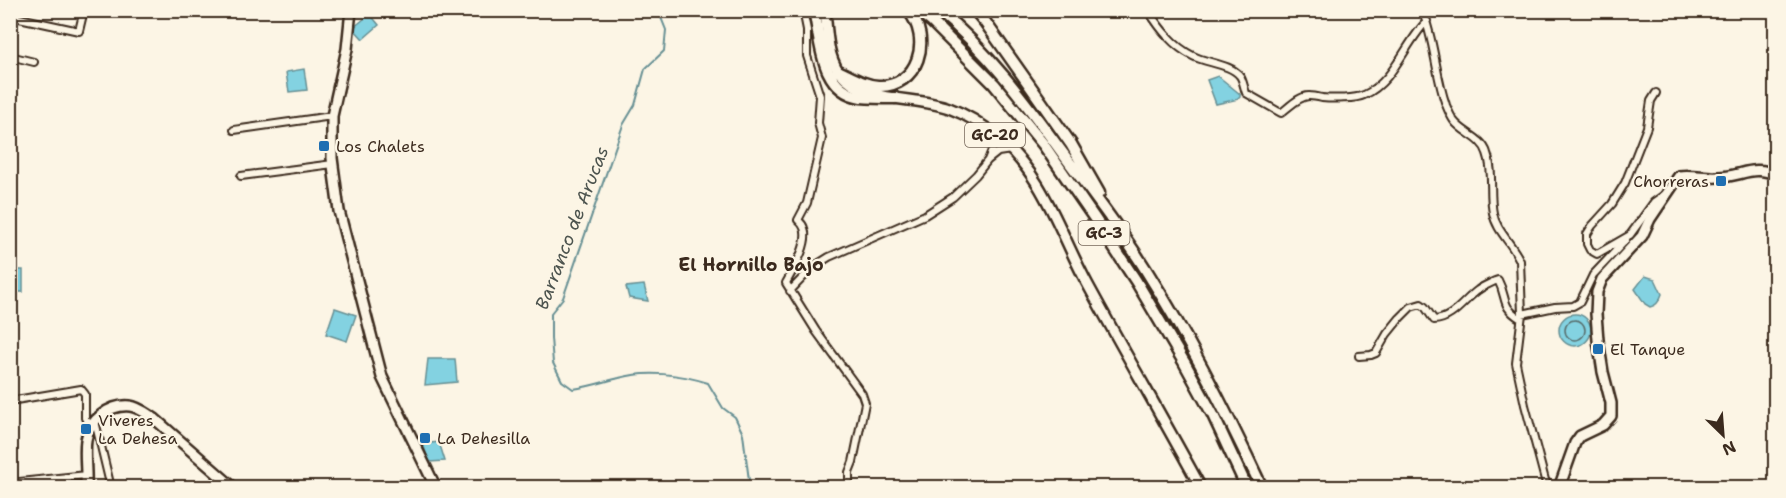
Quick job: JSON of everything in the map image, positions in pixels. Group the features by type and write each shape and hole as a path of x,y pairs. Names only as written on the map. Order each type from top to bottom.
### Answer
{"highway":[{"path":"814,10 822,57 833,80 851,94 860,97 895,98"},
{"path":"838,71 857,81 880,86 900,80 908,74 915,66 921,45 917,24 908,10"},
{"name":"GC-3","path":"917,10 994,84 1043,144 1095,219 1136,281 1184,362 1213,415 1247,488"},
{"name":"GC-3","path":"938,10 983,51 1039,120 1130,245 1215,391 1262,488"},
{"path":"975,10 1071,144 1130,245"}],"street":[{"path":"10,16 79,32 84,10"},
{"path":"351,10 347,50 332,116 333,164 339,211 382,377 436,488"},
{"path":"803,10 807,30 807,56 820,96 818,123 822,138 807,203 798,220 804,227 805,237 798,261 786,283 816,331 862,394 865,403 854,462 849,472 849,488"},
{"path":"825,10 828,40 838,71"},
{"path":"1148,10 1171,41 1194,57 1235,71 1241,77 1246,93 1281,113 1307,96 1362,97 1388,75 1419,29 1427,21"},
{"path":"1422,10 1427,21 1447,106 1455,122 1481,141 1487,152 1493,215 1501,232 1517,252 1520,261 1522,317 1516,363 1545,480 1550,488"},
{"path":"10,56 34,62"},
{"name":"GC-20","path":"838,71 853,85 870,93 950,108 995,135 1012,150 1034,177 1050,204 1095,298 1201,488"},
{"path":"1630,235 1597,254 1590,250 1587,244 1587,234 1612,204 1625,183 1647,127 1651,101 1656,93"},
{"path":"234,130 332,116"},
{"path":"790,291 813,267 829,257 925,215 952,197 976,175 987,160 995,135"},
{"path":"987,160 998,152 1012,150"},
{"path":"241,176 333,164"},
{"path":"1559,488 1580,436 1603,425 1611,416 1611,403 1603,372 1596,314 1602,279 1642,236 1679,176 1717,177 1759,169 1776,175"},
{"path":"1359,356 1376,353 1387,334 1411,307 1421,304 1434,320 1442,319 1460,307 1477,290 1498,280 1507,308 1522,317 1555,307 1573,306 1581,302 1593,275 1630,235 1654,202 1667,194"},
{"path":"10,401 81,389 85,394 85,418 93,423 111,488"},
{"path":"86,488 86,440 93,423 115,407 130,406 141,409 155,418 234,488"},
{"path":"10,422 12,484 87,475"}],"water":[{"path":"370,14 379,25 363,39 353,28"},
{"path":"304,69 307,90 289,92 286,72"},
{"path":"1218,76 1240,94 1238,99 1216,104 1207,80"},
{"path":"11,270 23,270 23,292 11,292"},
{"path":"1645,276 1655,279 1662,294 1658,302 1650,307 1645,304 1635,289"},
{"path":"644,285 648,301 629,298 626,287"},
{"path":"335,308 356,315 347,341 326,334"},
{"path":"1575,314 1586,319 1591,330 1586,341 1575,346 1564,341 1559,330 1564,319"},
{"path":"428,359 455,359 457,382 425,385"},
{"path":"439,442 445,461 429,462 423,444"}],"waterway":[{"name":"Barranco de Arucas","path":"658,10 666,30 664,51 645,69 635,105 623,125 563,298 551,313 553,363 562,381 573,389 641,374 675,375 708,383 723,408 735,417 743,434 750,488"}],"place":[{"name":"Los Chalets","path":"324,146"},
{"name":"Chorreras","path":"1721,181"},
{"name":"El Tanque","path":"1598,349"},
{"name":"Viveres La Dehesa","path":"86,429"},
{"name":"La Dehesilla","path":"425,438"}],"district":[{"name":"El Hornillo Bajo","path":"751,265"}]}
